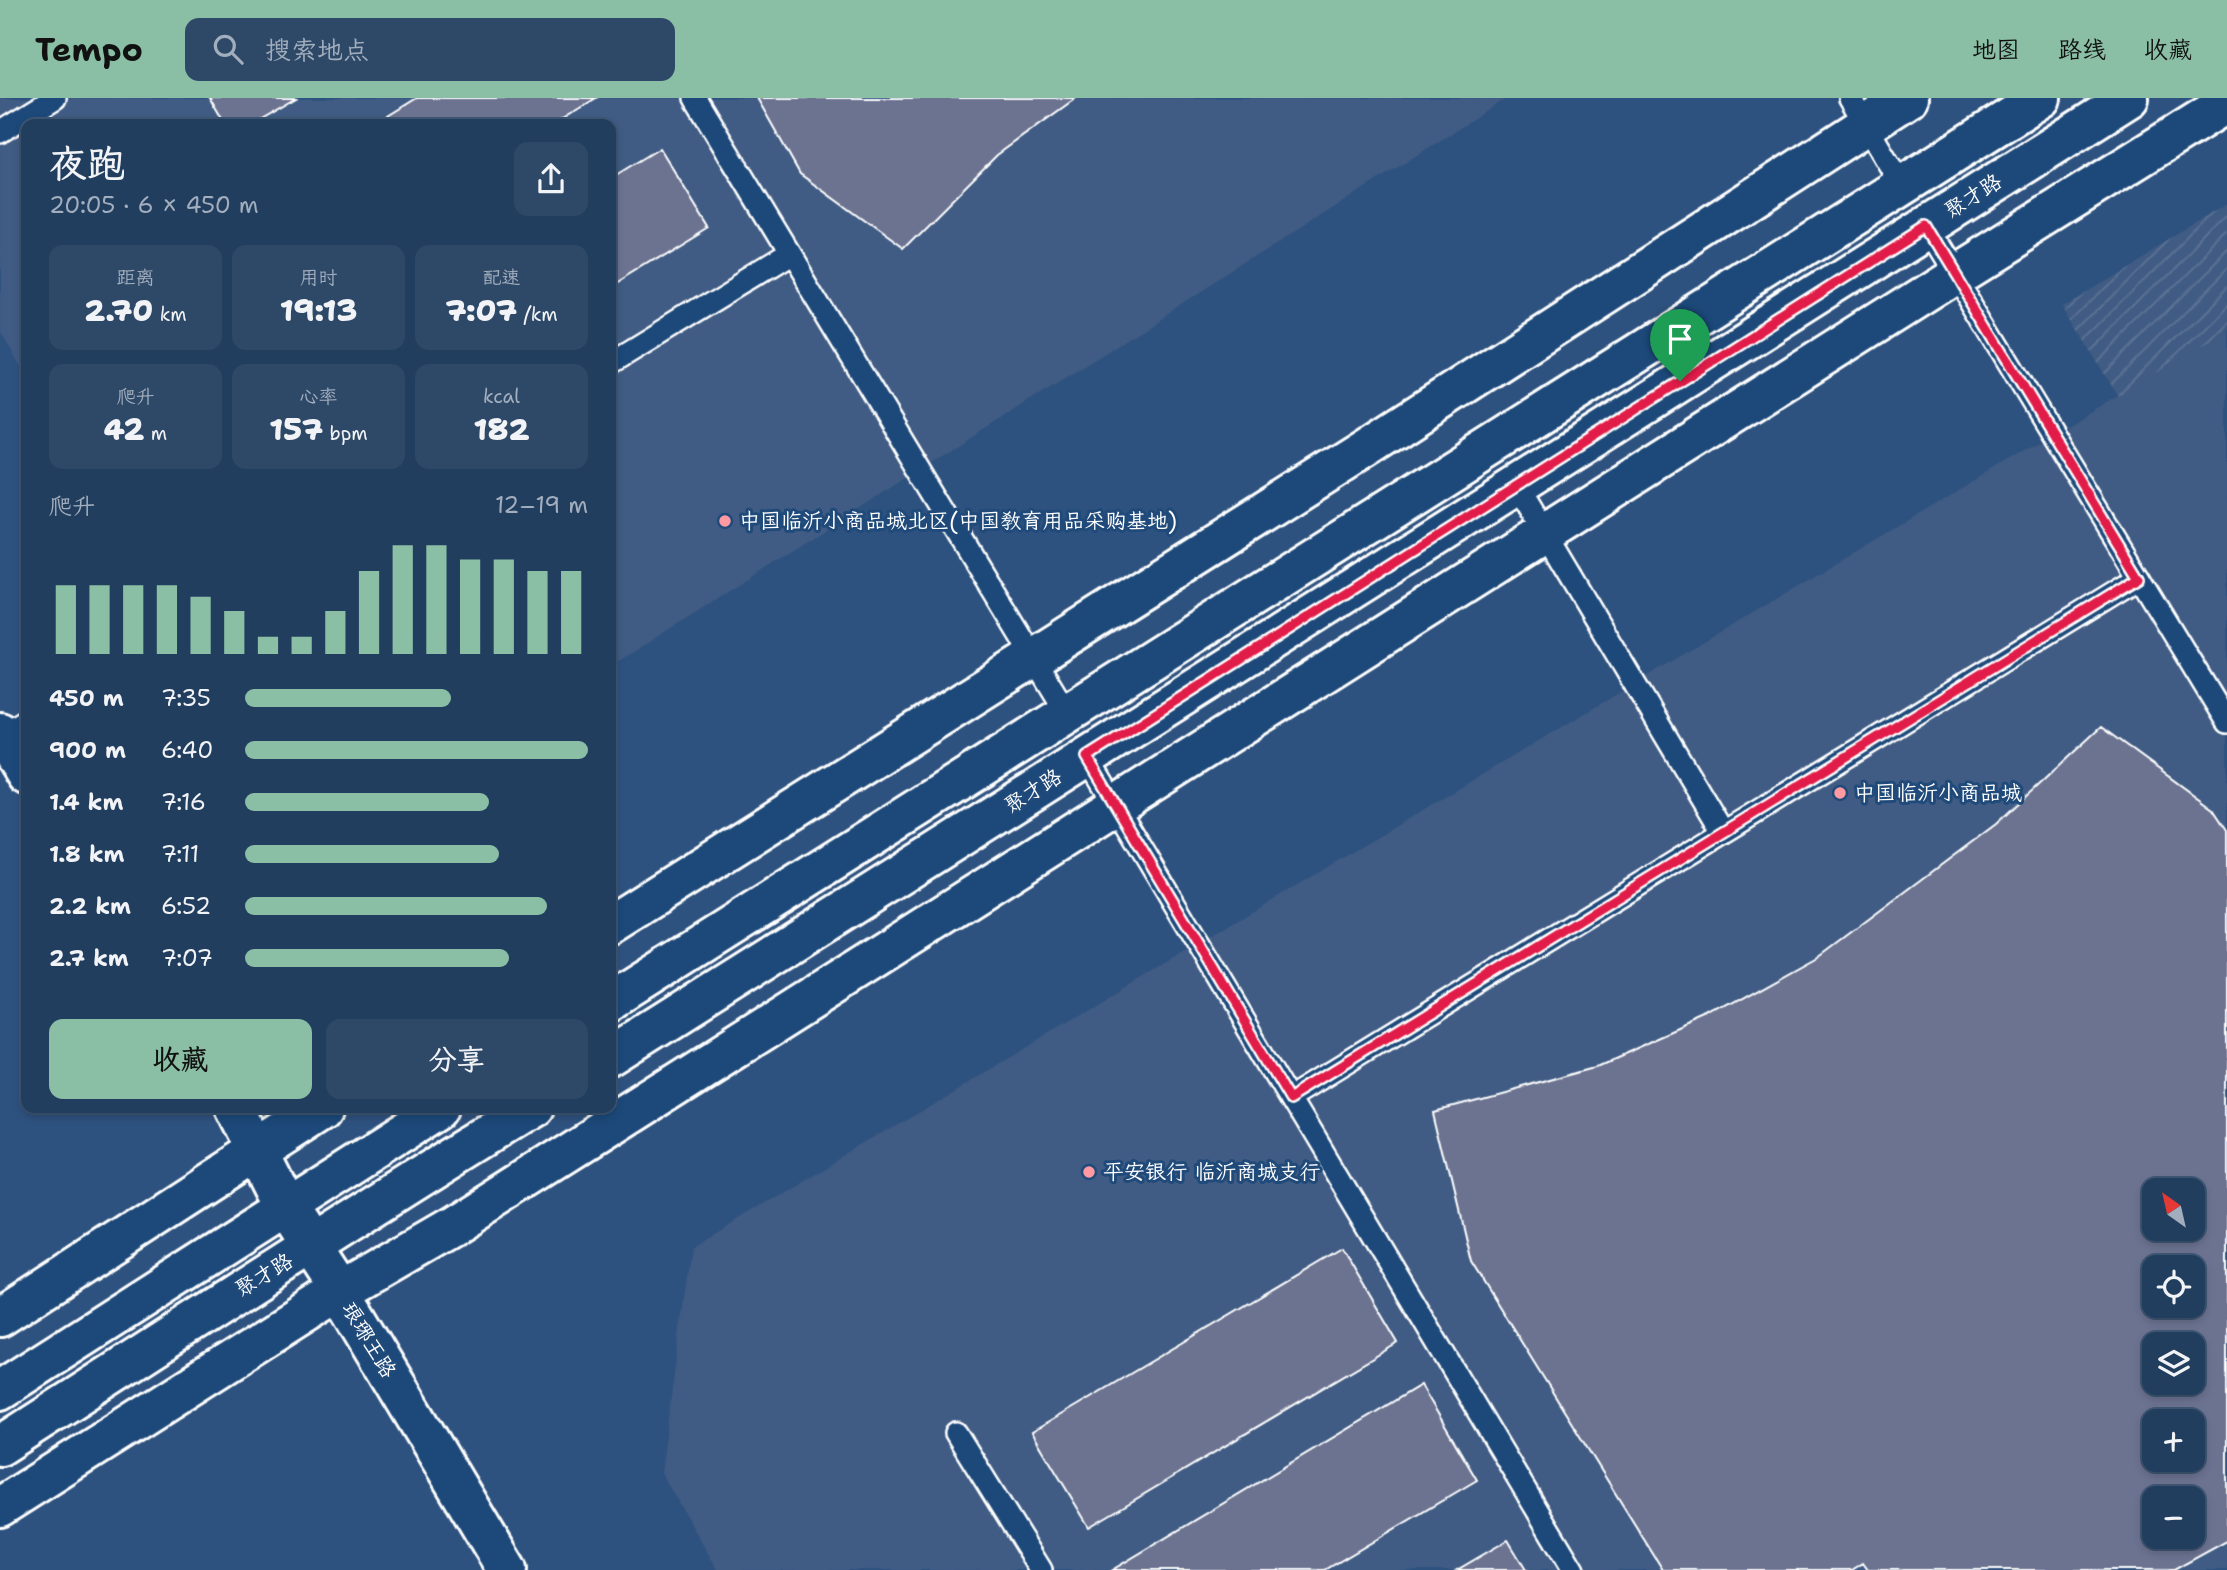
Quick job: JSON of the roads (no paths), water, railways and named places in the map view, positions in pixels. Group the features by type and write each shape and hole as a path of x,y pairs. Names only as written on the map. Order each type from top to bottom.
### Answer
{"main road":[{"path":"616,921 1380,439 1858,111 1908,98"},
{"path":"616,999 2041,98"},
{"name":"聚才路","path":"616,1055 2129,98"},
{"path":"0,1507 340,1291 452,1226 2227,103"},
{"path":"9,729 21,761"},
{"name":"琅琊王路","path":"238,1113 286,1208 340,1291 507,1570"},
{"path":"0,1317 316,1113"},
{"path":"0,1390 196,1262 286,1208 433,1113"},
{"name":"聚才路","path":"0,1446 218,1304 523,1113"}],"lane":[{"path":"0,132 55,98"},
{"path":"695,98 1067,713"},
{"path":"1858,111 1902,186"},
{"path":"1926,226 2227,722"},
{"path":"616,360 789,254"},
{"path":"1516,485 1723,832"},
{"path":"1291,1098 2139,577"},
{"path":"1087,757 1573,1570"},
{"path":"956,1433 1041,1570"}],"place":[{"name":"中国临沂小商品城北区(中国教育用品采购基地)","path":"725,521"},
{"name":"中国临沂小商品城","path":"1840,793"},
{"name":"平安银行 临沂商城支行","path":"1089,1172"}]}
